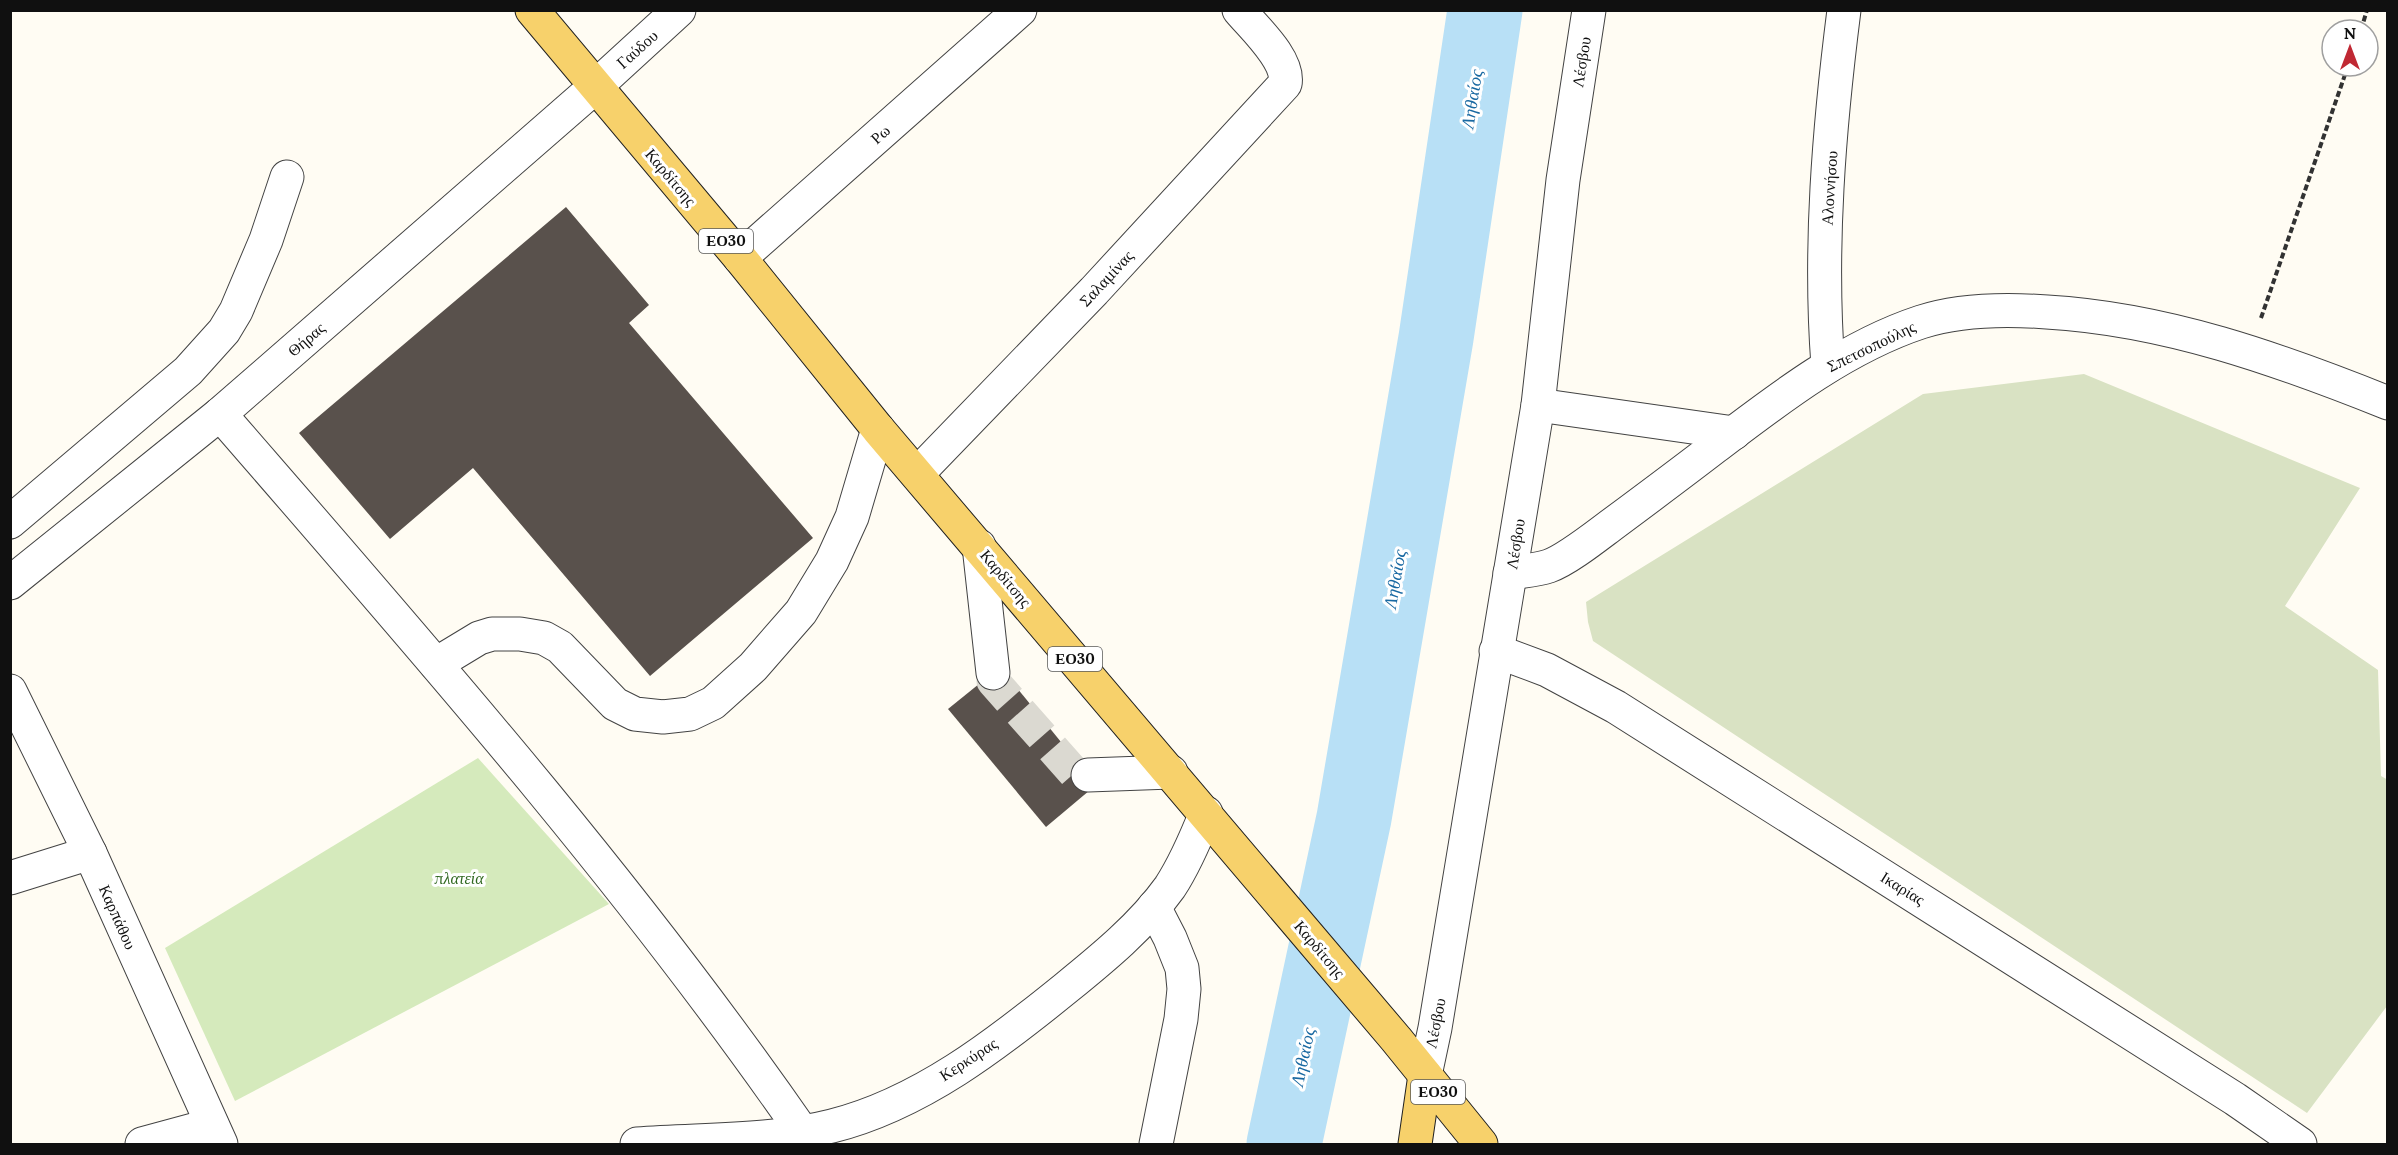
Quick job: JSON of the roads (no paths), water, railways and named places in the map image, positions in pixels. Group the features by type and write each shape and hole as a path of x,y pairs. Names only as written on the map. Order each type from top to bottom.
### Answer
{"main road":[{"name":"Καρδίτσης","path":"532,10 740,258 878,429 918,473 1206,813 1425,1074 1480,1144"},
{"path":"1415,1144 1425,1074"}],"street":[{"name":"Γαύδου","path":"595,87 679,10"},
{"name":"Ρω","path":"740,258 1020,10"},
{"name":"Σαλαμίνας","path":"918,473 1215,162 1286,84 1287,78 1282,62 1239,10"},
{"name":"Λέσβου","path":"1425,1074 1435,1028 1538,405 1563,180 1589,10"},
{"name":"Αλοννήσου","path":"1828,366 1824,309 1826,227 1844,10"},
{"name":"Θήρας","path":"10,583 220,414 595,87"},
{"path":"10,522 188,371 224,331 236,311 266,240 287,177"},
{"name":"Σπετσοπούλης","path":"1510,573 1550,565 1592,540 1734,433 1828,366 1877,340 1922,321 1972,312 2023,310 2095,316 2184,332 2249,352 2388,403"},
{"path":"1538,405 1734,433"},
{"path":"220,414 436,664 677,959 803,1133"},
{"path":"436,664 480,638 492,634 520,634 544,639 560,647 584,669 615,704 635,714 663,717 690,714 713,703 753,667 801,612 832,561 852,517 872,456 878,429"},
{"path":"979,546 993,673"},
{"name":"Ικαρίας","path":"1496,651 1547,670 1616,707 2225,1093 2300,1144"},
{"name":"Καρπάθου","path":"10,691 90,853 217,1135"},
{"path":"1088,775 1171,772"},
{"name":"Κερκύρας","path":"637,1144 803,1133 835,1126 912,1095 1000,1039 1096,963 1154,907 1179,872 1206,813"},
{"path":"10,878 90,853"},
{"path":"1154,907 1182,968 1184,989 1179,1029 1156,1144"},
{"path":"142,1144 217,1135"}],"waterway":[{"name":"Ληθαίος","path":"1284,1144 1354,818 1436,338 1485,10"}],"tunnel":[{"path":"993,673 993,681 1077,776 1088,775"}],"park label":[{"name":"πλατεία","path":"459,878"}]}
